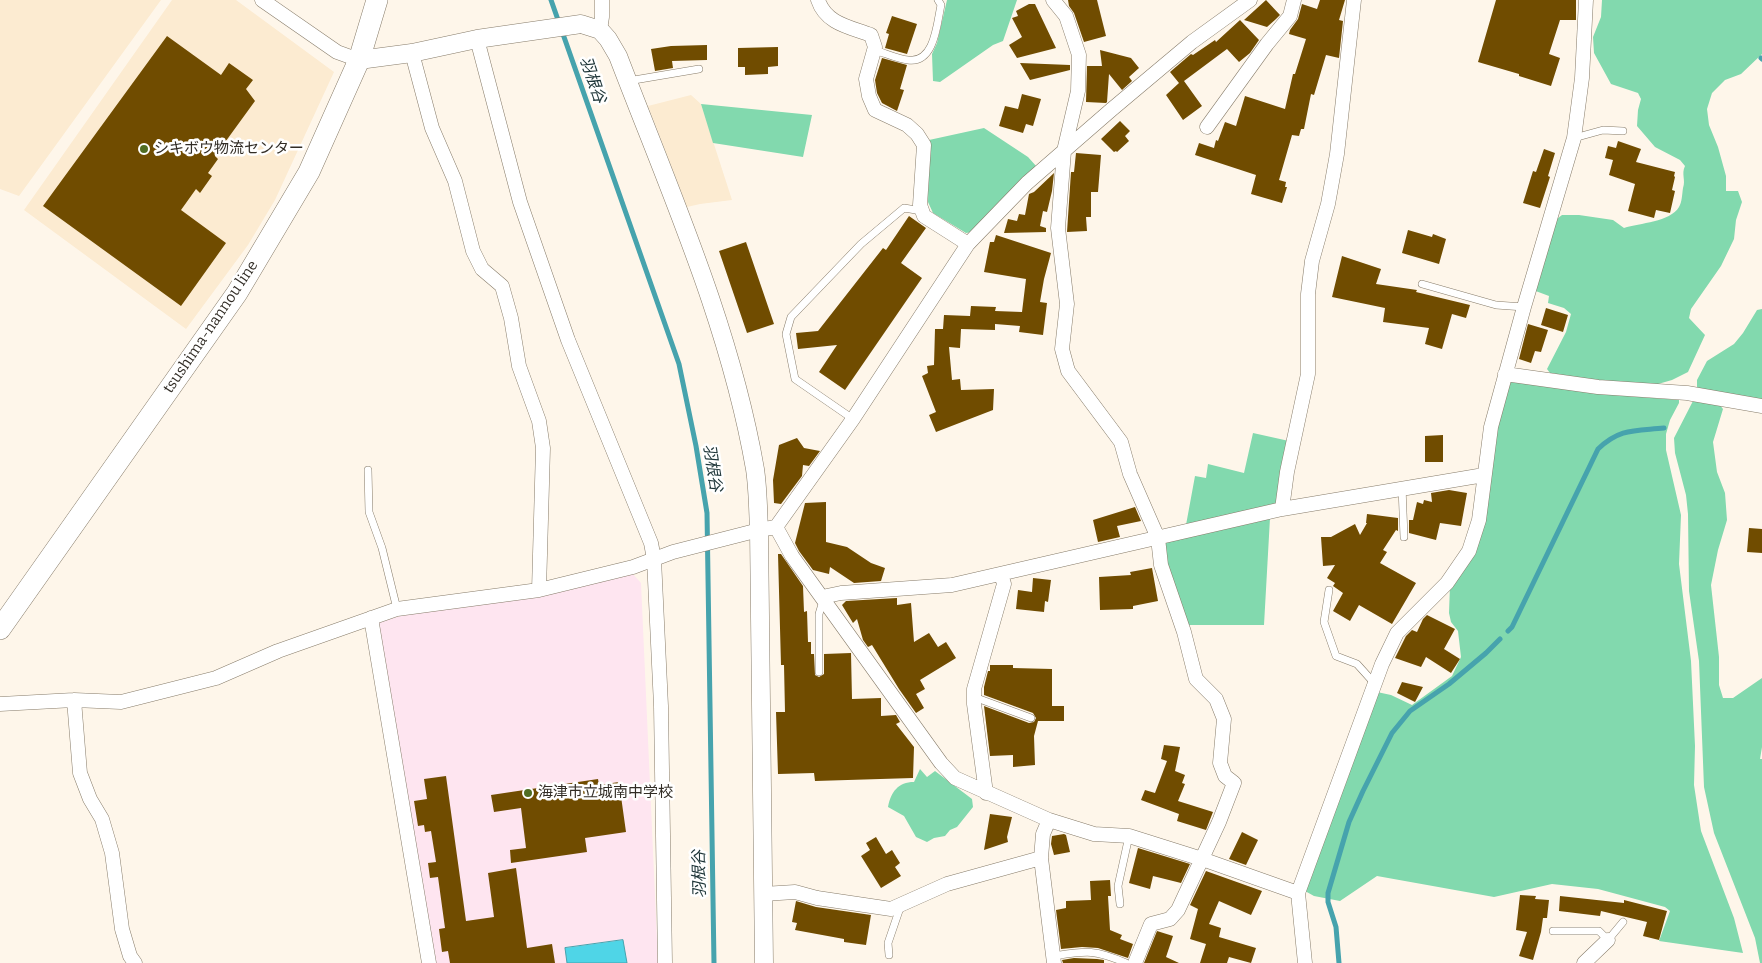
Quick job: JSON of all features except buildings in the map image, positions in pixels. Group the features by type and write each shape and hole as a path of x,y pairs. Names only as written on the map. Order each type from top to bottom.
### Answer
{"main road":[{"name":"tsushima-nannou line","path":"0,629 237,293 309,172 359,60 377,0"}],"street":[{"path":"262,0 337,52 359,60 412,53 477,39 581,24 600,30 608,38 618,56 716,313 742,409 755,471 753,531 764,894 764,963"},
{"path":"600,30 602,0"},
{"path":"818,0 821,8 832,20 871,35 875,47 866,79 869,96 875,110 907,125 917,134 924,145 920,205 924,216 968,244"},
{"path":"1052,0 1066,16 1078,55 1078,91 1064,150 1058,228 1067,304 1062,349 1068,371 1121,442 1130,474 1158,538 1161,565 1184,632 1196,679 1216,699 1224,719 1220,763 1225,776 1234,783 1219,822 1178,910 1170,919 1151,924 1135,963"},
{"path":"0,704 74,700 121,702 216,678 278,651 397,609 539,590 632,567 673,552 753,531 776,527 853,420 968,244 1027,183 1064,150 1192,42 1250,0"},
{"path":"1207,127 1267,44 1290,16 1294,0"},
{"path":"1282,509 1287,472 1308,374 1308,294 1312,261 1328,204 1337,154 1354,0"},
{"path":"1305,963 1298,892 1375,684 1397,633 1447,583 1469,551 1479,520 1491,427 1574,138 1582,78 1586,0"},
{"path":"477,39 526,220 568,340 651,544 654,559 662,706 665,963"},
{"path":"412,53 432,128 455,182 473,251 482,269 502,286 511,318 519,366 539,421 543,448 539,590"},
{"path":"1505,374 1598,387 1688,393 1762,406"},
{"path":"823,599 841,593 952,585 1282,509 1402,487 1484,475"},
{"path":"776,527 792,556 941,763 955,778 1048,820 1094,834 1129,836 1298,892"},
{"path":"986,793 974,697 978,673 1004,584 1001,574"},
{"path":"371,618 429,963"},
{"path":"74,700 80,773 90,799 102,819 112,853 122,929 130,956 135,963"},
{"path":"1048,820 1043,834 1041,858 1053,959"},
{"path":"764,894 795,892 817,898 891,909 947,884 1041,858"},
{"path":"1584,963 1608,940"}],"lane":[{"path":"874,50 909,60 922,57 929,51 933,40 940,5 938,0"},
{"path":"628,81 699,69"},
{"path":"1574,138 1603,130 1623,131"},
{"path":"853,420 795,379 786,334 791,317 861,244 904,208 922,211"},
{"path":"1422,284 1496,305 1524,307"},
{"path":"368,470 369,512 382,548 397,609"},
{"path":"1402,487 1404,537"},
{"path":"1329,590 1324,622 1336,656 1357,664 1375,684"},
{"path":"819,672 818,614 823,599"},
{"path":"974,697 1031,718"},
{"path":"1120,904 1118,886 1129,836"},
{"path":"889,954 888,943 901,904"},
{"path":"1553,931 1599,931 1608,940 1623,922"},
{"path":"1053,959 1088,951 1103,953 1126,963"}],"shaded area":[{"path":"0,0 161,0 19,196 0,189"},
{"path":"172,0 236,0 334,72 275,200 248,245 186,329 24,210"},
{"path":"691,95 701,104 732,200 687,207 648,106"},
{"name":"海津市立城南中学校","path":"632,573 641,583 658,963 435,963 376,623 400,616 581,585"}],"green space":[{"path":"947,0 1017,0 1003,41 993,45 940,82 933,81 932,54 937,43"},
{"path":"1602,0 1762,0 1762,54 1741,74 1725,80 1712,93 1707,109 1709,125 1718,147 1726,176 1726,191 1738,191 1742,202 1736,220 1734,239 1721,266 1691,309 1689,318 1705,335 1688,372 1672,380 1651,386 1598,381 1550,373 1547,369 1566,332 1571,314 1564,308 1548,303 1549,296 1533,290 1553,222 1562,215 1579,215 1613,220 1624,228 1669,216 1679,207 1681,201 1685,166 1680,160 1655,147 1637,126 1641,99 1638,93 1611,84 1594,53 1593,37 1601,17"},
{"path":"701,104 812,115 803,157 713,143"},
{"path":"984,128 1028,157 1037,167 972,232 966,233 933,213 928,202 929,140"},
{"path":"1762,309 1762,400 1697,392 1697,380 1707,361 1734,344 1757,310"},
{"path":"1509,378 1591,393 1679,400 1666,434 1666,450 1681,515 1679,564 1691,661 1695,746 1694,785 1701,831 1734,918 1743,953 1659,941 1670,911 1665,907 1598,889 1552,884 1494,897 1377,876 1340,901 1314,896 1305,891 1307,880 1347,780 1377,692 1391,695 1412,705 1452,676 1461,657 1458,631 1451,622 1449,613 1450,585 1472,553 1495,428"},
{"path":"1693,401 1719,404 1723,409 1713,442 1717,472 1725,493 1727,520 1718,550 1711,585 1719,657 1719,685 1723,698 1733,698 1762,678 1762,747 1760,759 1762,759 1762,963 1760,963 1755,938 1714,833 1704,787 1699,661 1689,591 1688,514 1686,495 1675,453 1674,438"},
{"path":"1253,433 1289,441 1278,505 1186,525 1195,476 1206,478 1208,464 1244,473"},
{"path":"1270,518 1264,625 1187,625 1164,566 1164,542"},
{"path":"920,769 927,777 935,771 972,799 973,807 957,827 950,830 945,836 934,838 927,842 916,837 904,816 888,807 893,792 908,782 914,782"}],"water":[{"path":"623,940 627,963 567,963 565,948"}],"waterway":[{"name":"羽根谷","path":"551,0 679,364 696,446 707,513 714,963"},
{"path":"1508,631 1512,627 1598,449 1621,434 1636,430 1664,428"},
{"path":"1339,963 1336,927 1328,902 1328,893 1349,822 1363,791 1392,733 1410,711 1449,684 1500,639"}],"place":[{"name":"シキボウ物流センター","path":"144,149"},
{"name":"海津市立城南中学校","path":"528,793"}]}
